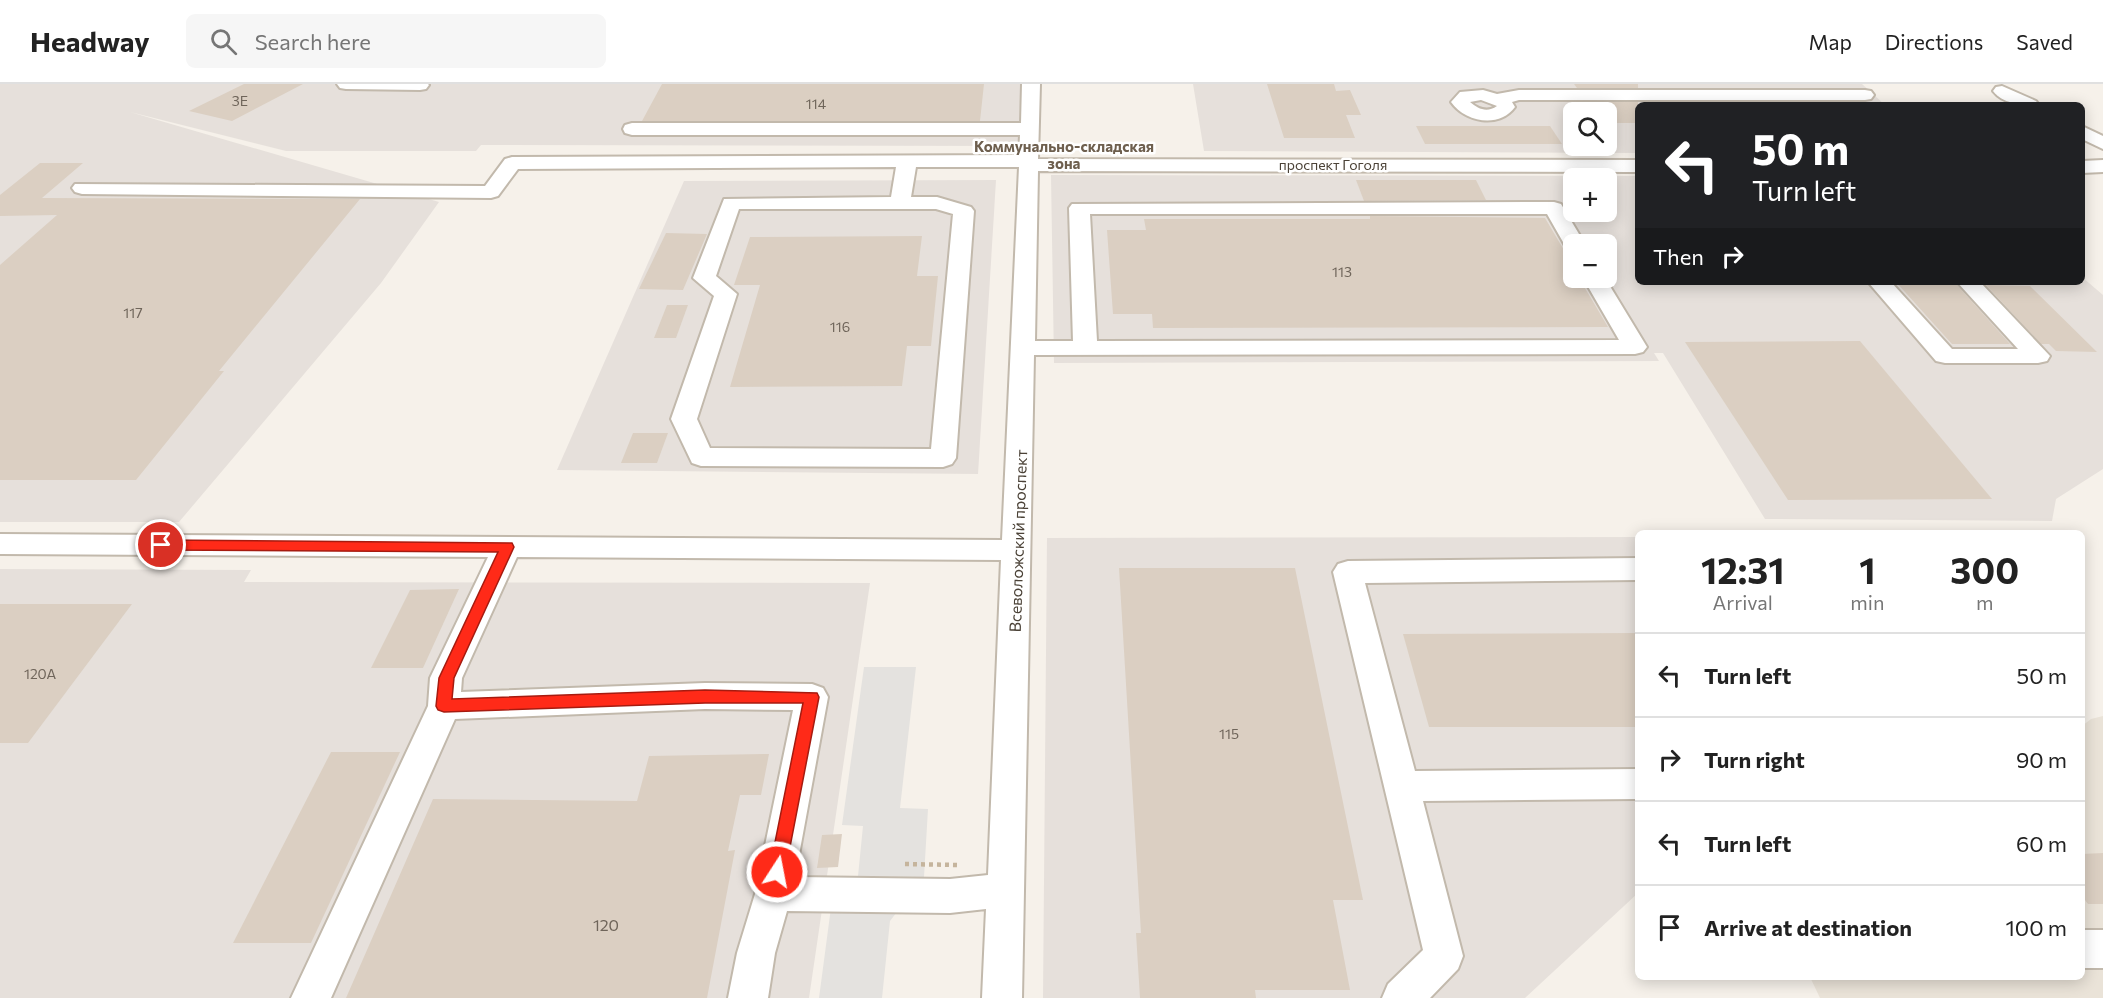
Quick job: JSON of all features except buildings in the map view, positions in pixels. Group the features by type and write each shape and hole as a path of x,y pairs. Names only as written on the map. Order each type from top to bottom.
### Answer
{"street":[{"path":"346,84 420,85"},
{"name":"Всеволожский проспект","path":"1002,998 1031,84"},
{"path":"2002,91 2024,102"},
{"path":"1499,99 1519,95 1865,95"},
{"path":"1572,95 1577,102"},
{"path":"632,129 1029,129"},
{"path":"2085,134 2103,143"},
{"path":"1617,155 1632,169"},
{"name":"проспект Гоголя","path":"82,188 491,192 512,163 1028,163 1632,169"},
{"path":"900,203 907,163"},
{"path":"731,203 900,203 937,203 964,211 943,458 701,457 684,419 726,294 704,278 731,203"},
{"path":"1085,348 1079,208 1554,208 1569,234"},
{"path":"1882,285 1945,356 2038,356 1971,285"},
{"path":"1023,348 1635,347 1600,288"},
{"path":"0,544 1018,550"},
{"path":"311,998 444,706 446,678 507,547"},
{"path":"1402,998 1444,956 1348,572 1635,569"},
{"path":"444,706 705,696 812,697 773,894 756,953 748,998"},
{"path":"1401,786 1635,784"},
{"path":"773,894 950,896 1006,890"},
{"path":"2085,948 2103,949"}],"path":[{"path":"905,864 967,865"}],"shaded area":[{"path":"0,84 1021,84 1018,146 481,145 476,151 286,151 130,112 439,202 381,283 179,522 0,522"},
{"path":"1193,84 1862,84 1882,102 1635,102 1635,153 1617,153 1617,102 1563,102 1563,153 1204,151"},
{"path":"1051,175 1563,176 1563,222 1617,222 1617,176 1635,176 1635,285 2085,285 2085,280 2103,295 2103,469 2056,499 2052,521 1765,519 1663,353 1654,353 1659,361 1054,363"},
{"path":"996,180 978,474 557,470 684,181"},
{"path":"1635,537 1635,896 1525,998 1043,998 1047,538"},
{"path":"0,569 251,570 244,582 870,583 809,998 0,998"},
{"path":"864,667 916,667 900,808 928,809 924,877 858,876 863,826 842,825"},
{"path":"2103,716 2103,998 1820,998 1811,980 2085,980 2085,724 2091,719"},
{"path":"832,900 906,900 890,921 882,998 819,998"}],"district":[{"name":"Коммунально-складская зона","path":"1064,156"}],"route":[{"path":"161,545 507,547 446,678 444,706 705,696 812,697 777,872"}]}
